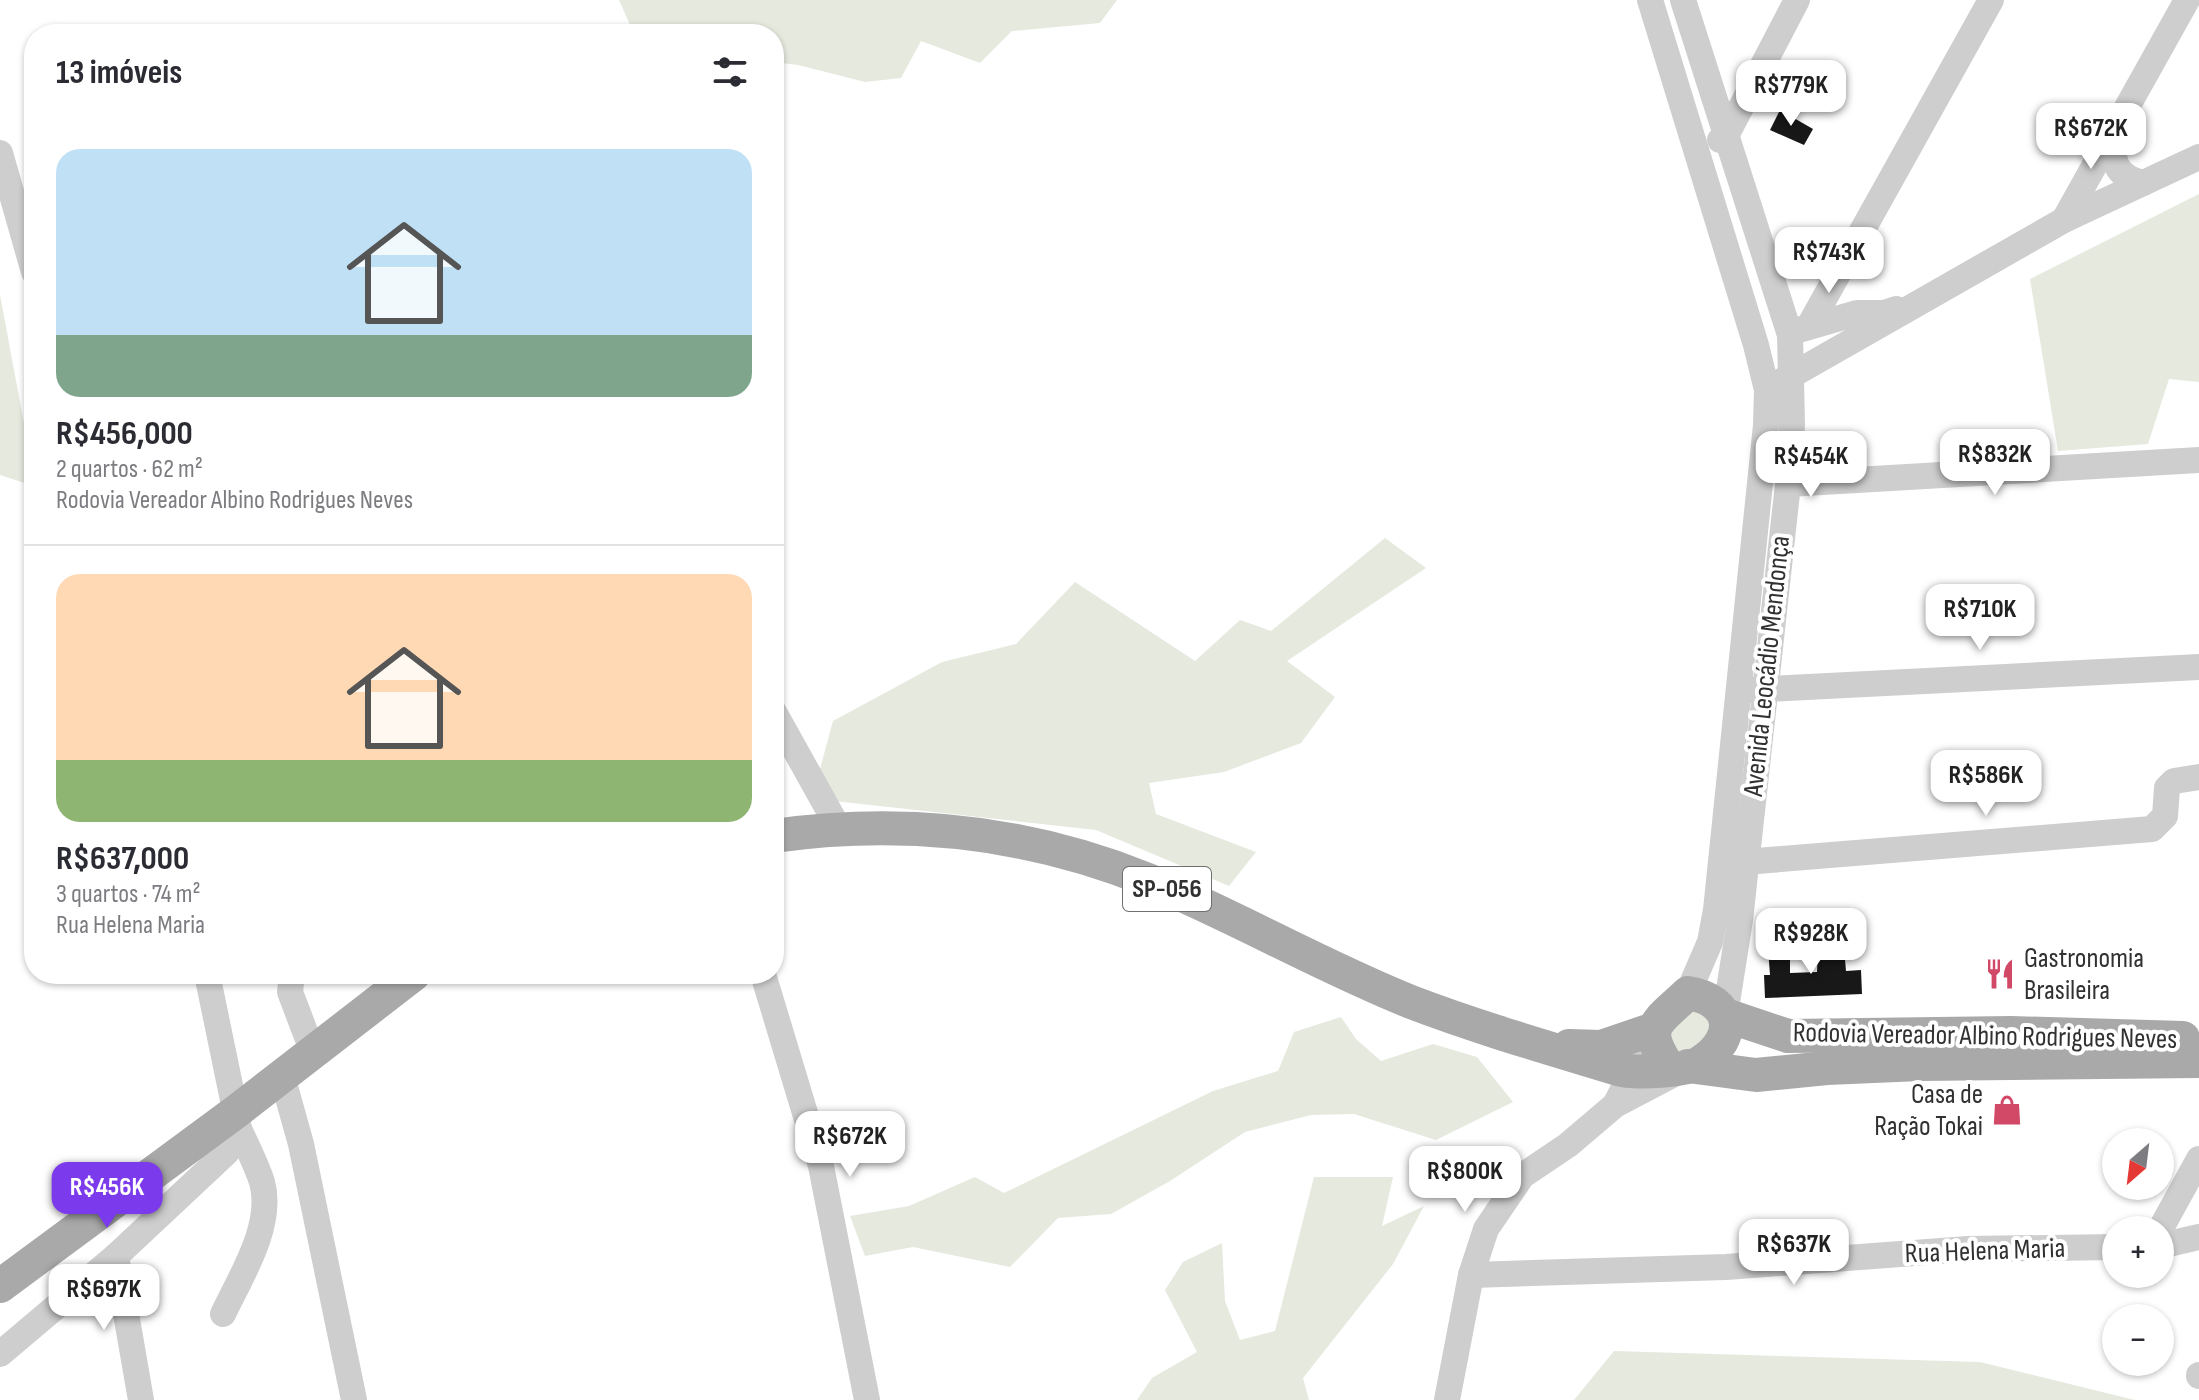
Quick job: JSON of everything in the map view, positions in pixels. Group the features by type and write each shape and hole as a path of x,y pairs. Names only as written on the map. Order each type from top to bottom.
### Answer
{"main road":[{"name":"Rodovia Vereador Albino Rodrigues Neves","path":"784,835 838,827 920,828 975,833 1040,846 1147,880 1410,1001 1632,1073 1679,1067 1756,1075 1920,1064 2199,1061"},
{"path":"0,1286 238,1120 312,1050 401,984"},
{"path":"1537,1044 1601,1047 1654,1028 1688,993 1716,1002 1725,1015 1724,1040 1698,1064 1679,1067 1655,1047 1652,1036 1654,1028"},
{"name":"Rodovia Vereador Albino Rodrigues Neves","path":"1725,1015 1788,1036 2011,1033 2199,1039"}],"street":[{"name":"Avenida Leocádio Mendonça","path":"1650,0 1767,390 1745,862 1738,935 1725,1015"},
{"name":"Avenida Leocádio Mendonça","path":"1683,0 1727,134 1800,330 1791,375 1788,484 1710,942 1688,993"},
{"path":"1698,162 1727,134 1797,0"},
{"path":"1800,330 1851,254 1991,0"},
{"path":"2064,220 2187,0"},
{"path":"2122,117 2114,143 2113,160 2118,170 2131,181 2143,183"},
{"path":"0,153 24,237"},
{"path":"1767,390 2064,220 2199,157"},
{"path":"1851,254 1850,298 1857,313"},
{"path":"1756,345 1857,313 1884,313 1918,302"},
{"path":"1788,484 2199,460"},
{"path":"1751,690 2199,667"},
{"path":"784,730 838,827"},
{"path":"1745,862 2152,829 2165,816 2167,788 2174,781 2199,777"},
{"path":"209,984 238,1120 262,1182 262,1215 251,1255 223,1314"},
{"path":"291,984 290,992 312,1050"},
{"path":"766,984 821,1166 867,1400"},
{"path":"1615,1105 1654,1028"},
{"path":"1447,1400 1471,1275 1486,1229 1522,1176 1568,1145 1615,1105 1679,1067"},
{"path":"282,1076 301,1144 354,1400"},
{"path":"0,1354 116,1256 227,1152 238,1120"},
{"path":"2168,1216 2199,1159"},
{"path":"2174,1243 2199,1237"},
{"name":"Rua Helena Maria","path":"1471,1275 1726,1267 1995,1248 2102,1247"},
{"path":"116,1256 141,1400"}],"shaded area":[{"path":"619,0 1117,0 1100,23 1012,31 980,63 921,41 901,78 865,82 784,63 784,24 630,24"},
{"path":"2199,194 2199,382 2169,379 2148,444 2058,451 2030,279"},
{"path":"0,295 24,423 24,483 0,475"},
{"path":"1385,538 1426,568 1287,661 1335,697 1301,743 1224,772 1149,783 1156,814 1256,852 1229,886 1096,830 834,801 820,769 833,721 942,662 1016,644 1075,582 1195,661 1240,620 1271,631"},
{"path":"1705,1008 1716,1033 1681,1055 1665,1035 1695,1009"},
{"path":"1341,1017 1356,1039 1381,1061 1433,1044 1477,1057 1513,1102 1436,1140 1354,1114 1311,1115 1245,1132 1170,1181 1111,1214 1058,1218 1010,1267 913,1247 865,1256 850,1216 909,1206 975,1177 1004,1193 1213,1091 1278,1071 1294,1032"},
{"path":"1314,1177 1393,1177 1382,1226 1424,1206 1393,1264 1303,1378 1309,1400 1137,1400 1152,1378 1197,1352 1165,1290 1183,1262 1222,1243 1225,1301 1240,1340 1275,1331"},
{"path":"1614,1351 1980,1362 2135,1400 1574,1400"}],"building":[{"path":"1780,110 1813,129 1804,145 1770,130"},
{"path":"1768,948 1790,948 1790,973 1817,972 1818,948 1844,948 1846,971 1861,970 1862,994 1765,998 1764,975 1770,975"}],"place":[{"name":"Gastronomia Brasileira","path":"2000,974"},
{"name":"Casa de Ração Tokai","path":"2007,1110"}]}
